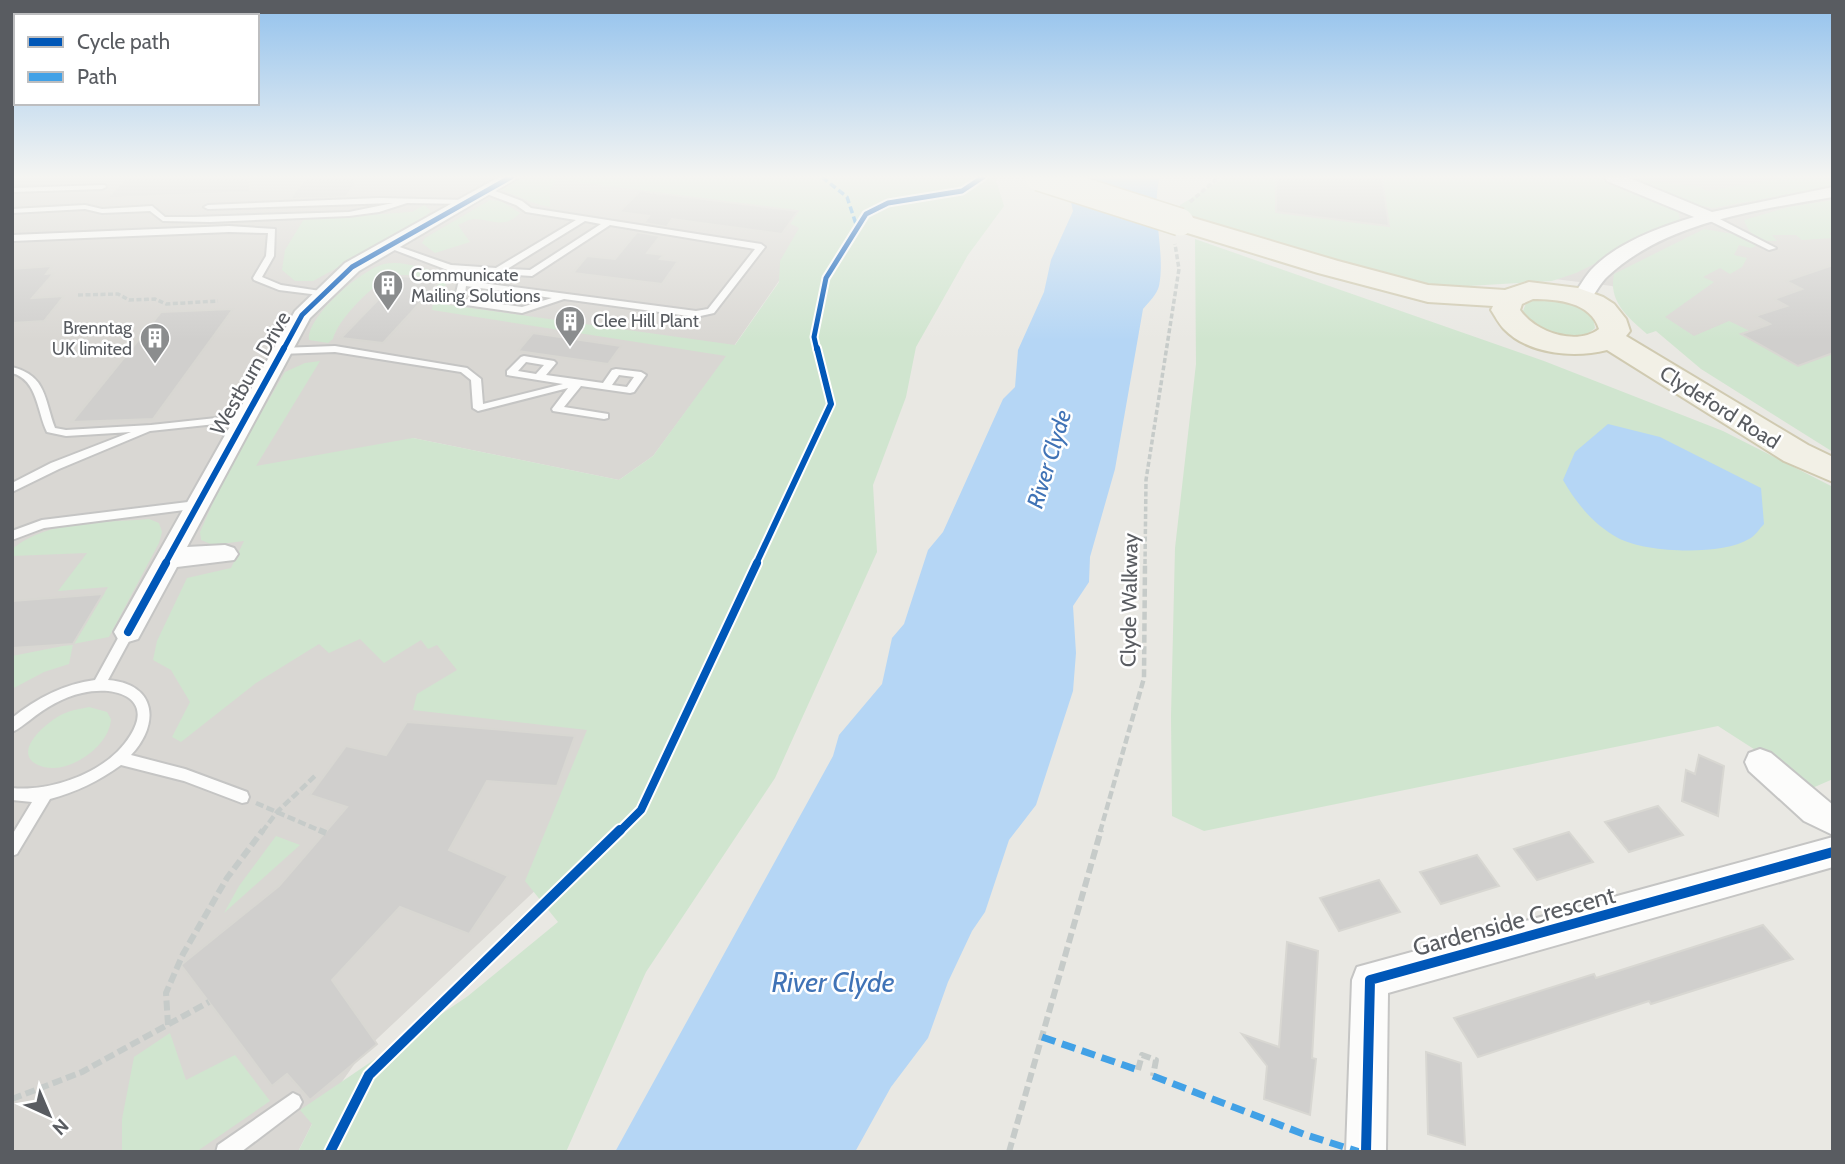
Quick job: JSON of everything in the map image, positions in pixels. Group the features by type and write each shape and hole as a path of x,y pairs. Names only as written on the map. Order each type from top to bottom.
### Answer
{"main road":[{"path":"1210,231 1427,293 1507,299"},
{"path":"1537,290 1582,298 1607,314 1614,323 1615,331 1610,339 1584,346 1547,341 1523,330 1507,316 1504,307 1507,299 1516,293 1537,290"},
{"name":"Clydeford Road","path":"1610,339 1796,453 1833,471"}],"street":[{"name":"Westburn Drive","path":"128,632 302,315 352,267 414,231"},
{"path":"1582,298 1588,282 1604,266 1647,242 1675,231"},
{"path":"168,558 225,554"},
{"path":"1760,762 1815,811 1833,821"},
{"name":"Gardenside Crescent","path":"1366,1152 1370,980 1833,852"}],"lane":[{"path":"12,238 169,231"},
{"path":"272,231 270,256 257,278 279,287 324,294"},
{"path":"497,271 563,231"},
{"path":"520,292 532,273 596,231"},
{"path":"463,284 696,314 711,310 761,247 666,231"},
{"path":"1737,231 1772,248"},
{"path":"388,246 450,268 532,273"},
{"path":"466,269 458,301 522,310 560,298"},
{"path":"280,352 335,349 464,370 476,379 478,408 578,383"},
{"path":"12,370 28,375 39,389 44,416 51,429 66,433 151,428 244,418"},
{"path":"539,377 605,387"},
{"path":"578,383 557,409 604,416"},
{"path":"12,488 55,466 151,428"},
{"path":"12,536 42,524 197,505"},
{"name":"Westburn Drive","path":"99,685 128,632"},
{"path":"12,726 52,698 76,689 99,685 120,686 135,693 143,706 143,721 135,740 119,758 97,775 71,788 44,796 20,797 12,794"},
{"path":"119,758 185,775 242,797"},
{"path":"12,849 44,796"},
{"path":"225,1152 293,1102"}],"path":[{"path":"78,295 118,294 129,300 155,299 166,304 218,301"},
{"path":"168,1025 166,993 183,954 227,878 277,812 315,776"},
{"path":"242,797 326,833"},
{"path":"12,1100 82,1072 209,1002"},
{"path":"1138,1070 1142,1055 1156,1060 1153,1076"}],"shaded area":[{"path":"12,231 813,231 727,356 653,456 619,480 413,438 245,540 697,621 558,869 363,1052 312,1124 298,1152 12,1152"},
{"path":"1405,231 1833,231 1833,415 1824,417 1612,286 1513,274"}],"green space":[{"path":"296,231 404,231 313,281 295,281 282,270 285,250"},
{"path":"436,231 462,231 470,242 435,253 422,243"},
{"path":"797,231 985,231 968,255 916,347 906,397 873,485 877,552 775,778 646,972 566,1152 298,1152 312,1124 300,1110 468,996 558,922 525,881 587,730 413,710 417,694 457,670 437,645 428,649 421,640 384,663 360,639 329,653 319,644 256,683 181,742 172,737 190,702 171,670 153,660 157,641 187,578 231,568 244,541 213,545 201,540 200,532 227,471 285,372 305,363 320,361 256,466 413,438 619,480 653,456 726,356 432,310 435,286 440,280 409,275 391,277 375,287 348,313 328,343 309,340 310,330 326,307 350,284 374,268 399,263 444,274 447,277 442,304 735,345 779,282 780,261"},
{"path":"1235,231 1660,231 1576,273 1552,281 1453,287 1399,282"},
{"path":"1699,231 1739,235 1759,245 1751,248 1739,245 1734,255 1747,258 1742,267 1730,274 1720,268 1703,277 1714,282 1665,317 1694,336 1729,321 1750,331 1742,335 1798,366 1828,355 1833,340 1833,452 1701,369 1656,331 1647,334 1617,301 1614,274"},
{"path":"1750,231 1832,231 1829,233 1833,238 1802,240 1796,235 1772,235 1777,241 1760,239"},
{"path":"1195,239 1544,361 1723,431 1833,487 1833,779 1810,789 1788,771 1718,726 1204,831 1172,816 1171,716 1175,548 1196,364"},
{"path":"1540,298 1569,302 1593,317 1595,328 1578,336 1556,335 1546,331 1528,319 1523,311 1526,303"},
{"path":"149,519 159,523 162,532 159,543 109,637 73,644 108,587 58,591 87,553 12,556 12,549 27,539 60,527"},
{"path":"73,644 69,664 44,672 12,689 12,656"},
{"path":"89,707 107,712 111,719 109,730 95,749 73,764 61,767 49,768 30,759 30,745 42,729 63,714"},
{"path":"276,836 300,845 224,913 239,886"},
{"path":"170,1033 186,1080 235,1055 270,1101 196,1152 122,1152 122,1119 134,1057"}],"water":[{"name":"River Clyde","path":"1064,231 1159,231 1161,273 1158,289 1143,309 1115,469 1090,557 1089,582 1073,606 1076,653 1073,691 1036,805 1009,840 985,912 972,931 948,982 928,1038 891,1087 855,1152 615,1152 833,756 839,735 882,684 892,638 904,624 928,550 943,532 1003,399 1015,387 1018,350 1044,292 1051,260"},
{"path":"1608,424 1660,437 1761,488 1764,524 1751,538 1721,548 1703,550 1646,547 1609,533 1586,513 1563,480 1575,452"}],"building":[{"path":"637,232 660,236 647,253 664,255 660,259 678,261 662,284 573,273 587,256 615,259"},
{"path":"1833,265 1833,353 1798,366 1741,334 1770,324 1755,316 1787,306 1774,299 1802,289 1786,281"},
{"path":"52,266 46,274 54,273 32,298 64,296 44,321 12,323 12,269"},
{"name":"Communicate Mailing Solutions","path":"401,276 441,280 383,343 341,338"},
{"name":"Brenntag UK limited","path":"233,309 153,419 72,422 161,312"},
{"name":"Clee Hill Plant","path":"533,333 621,346 608,364 518,351"},
{"path":"103,594 73,644 12,648 12,601"},
{"path":"407,722 575,736 557,786 487,781 449,850 508,876 469,934 400,907 332,980 377,1044 310,1100 287,1074 272,1086 181,965 279,886 347,807 310,795 346,746 386,755"},
{"path":"1699,755 1724,766 1718,816 1682,801 1686,770 1695,774"},
{"path":"1658,806 1683,835 1629,852 1605,822"},
{"path":"1569,832 1593,862 1537,880 1514,849"},
{"path":"1477,855 1499,886 1441,904 1420,872"},
{"path":"1379,880 1400,912 1339,931 1320,898"},
{"path":"1763,925 1793,959 1651,1004 1649,1001 1478,1057 1454,1018 1594,974 1596,978"},
{"path":"1287,942 1318,951 1312,1058 1316,1059 1310,1115 1264,1099 1267,1066 1242,1034 1279,1047"},
{"path":"1426,1052 1461,1063 1465,1145 1428,1134"}],"marked path":[{"path":"1042,1037 1138,1070"},
{"path":"1153,1076 1306,1135 1360,1152"}],"cycle path":[{"path":"128,632 302,315 352,267 415,231"},
{"path":"330,1152 369,1075 641,810 831,404 814,337 826,278 855,231"},
{"path":"1366,1152 1370,980 1833,852"}],"place":[{"name":"Communicate Mailing Solutions","path":"388,312"},
{"name":"Clee Hill Plant","path":"570,348"},
{"name":"Brenntag UK limited","path":"155,365"}]}
